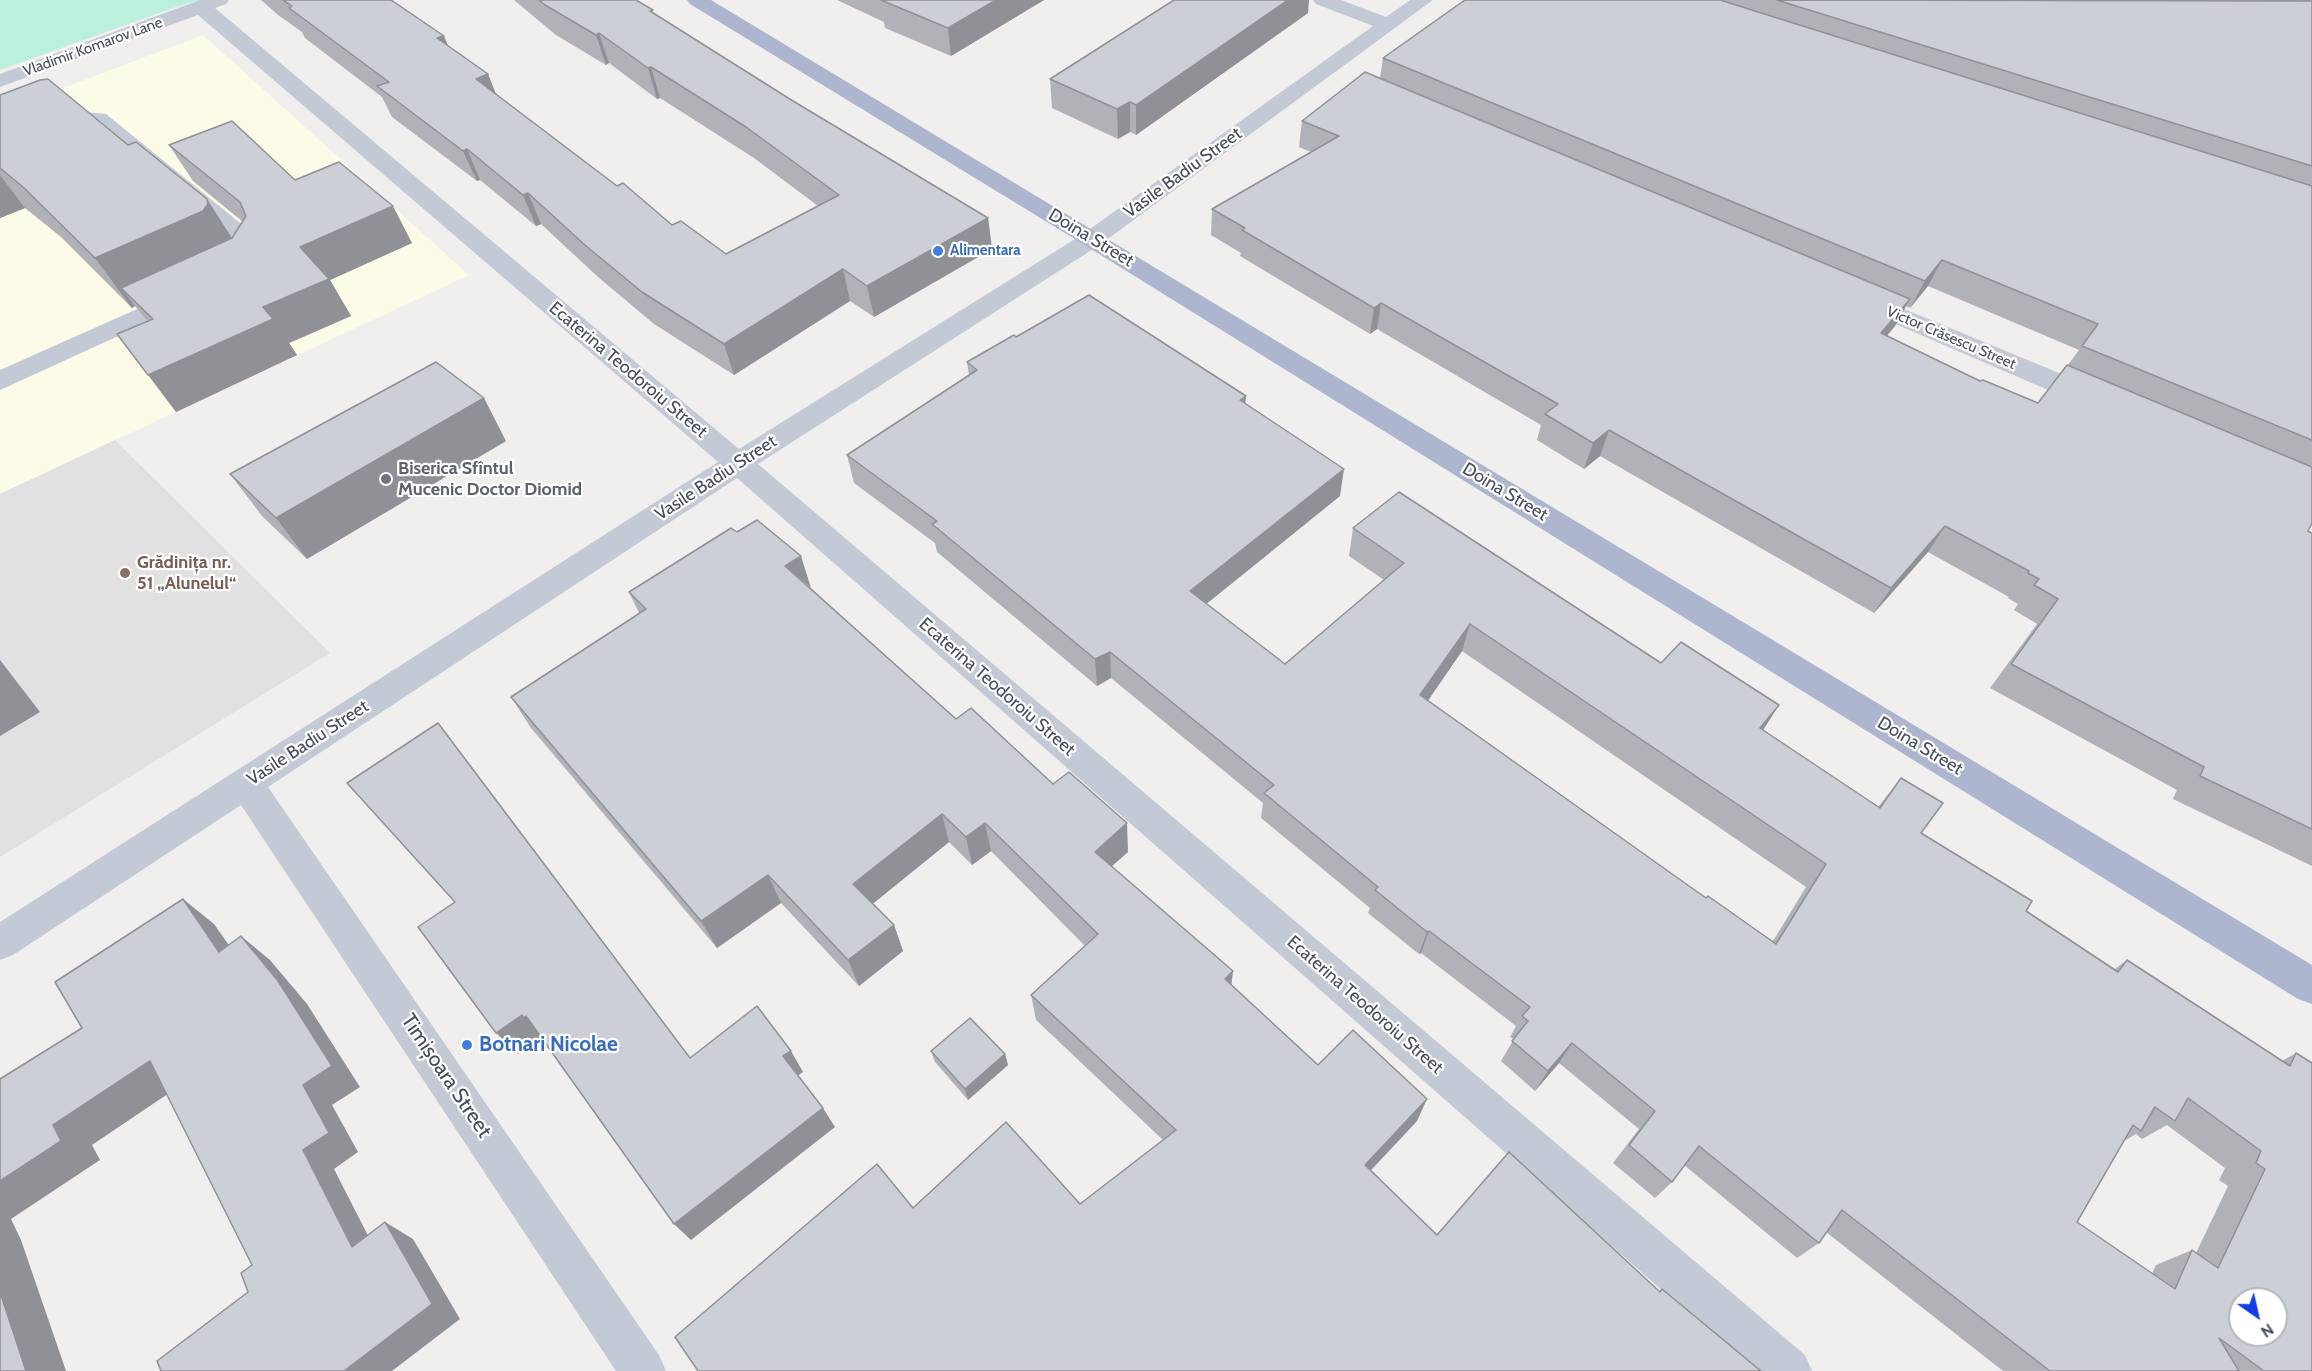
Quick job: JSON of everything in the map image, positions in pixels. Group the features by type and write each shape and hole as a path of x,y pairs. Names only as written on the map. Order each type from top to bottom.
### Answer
{"main road":[{"name":"Doina Street","path":"697,0 1092,239 2312,986"}],"street":[{"path":"1323,0 1388,25"},
{"name":"Vasile Badiu Street","path":"0,943 738,464 1092,239 1335,76 1388,25 1423,0"},
{"name":"Vladimir Komarov Lane","path":"0,81 210,3"},
{"name":"Ecaterina Teodoroiu Street","path":"210,3 738,464 1789,1371"},
{"path":"0,142 59,121 80,117 98,118 252,245 255,254 246,268 0,381"},
{"name":"Victor Crăsescu Street","path":"1840,291 2115,407"},
{"name":"Timișoara Street","path":"246,783 643,1371"}],"shaded area":[{"path":"203,35 469,275 0,494 0,112"},
{"name":"Grădinița nr. 51 „Alunelul“","path":"115,440 330,653 0,857 0,494"}],"green space":[{"path":"0,0 200,0 0,70"}],"building":[{"path":"283,0 391,0 444,36 437,38 488,74 476,79 617,186 623,183 672,225 681,221 726,254 839,195 746,127 651,67 648,68 599,33 596,35 539,0 636,0 793,101 988,218 867,286 843,269 724,344 642,292 586,246 528,193 523,195 467,149 463,151 377,86 389,82 289,8 292,6"},
{"path":"881,0 996,0 948,28"},
{"path":"1174,0 1288,0 1136,105 1130,102 1117,109 1050,79"},
{"path":"1465,0 1720,0 2312,186 2312,440 2082,346 2098,324 1942,260 1925,281 1383,58"},
{"path":"1777,0 2312,1 2312,166"},
{"path":"1365,72 1910,299 1881,333 1980,381 1983,380 2038,403 2067,365 2312,467 2312,523 2308,531 2312,533 2312,829 2200,776 2204,767 2011,664 2058,599 2034,585 2039,579 2028,573 2029,571 1945,526 1891,588 1609,430 1593,443 1545,414 1558,404 1381,303 1374,308 1242,230 1245,228 1212,209 1339,136 1302,121"},
{"path":"48,79 128,145 136,142 207,199 208,204 203,211 95,258 23,187 0,168 0,95"},
{"path":"232,121 295,180 339,162 393,206 300,247 329,279 263,307 273,319 148,375 117,334 153,319 121,288 232,238 246,216 240,202 169,145"},
{"path":"1089,295 1246,396 1240,400 1344,469 1190,591 1285,664 1404,563 1353,528 1399,492 1661,663 1681,642 1779,705 1760,728 1880,808 1901,778 1943,803 1921,833 2032,901 2026,911 2118,972 2127,960 2290,1066 2296,1053 2312,1063 2312,1371 2264,1371 2231,1347 2288,1347 2288,1287 2228,1287 2228,1345 2219,1338 2239,1371 2050,1371 1842,1210 1819,1243 1699,1146 1672,1182 1629,1145 1655,1111 1572,1043 1548,1071 1512,1041 1528,1021 1522,1016 1530,1007 1429,931 1427,932 1375,890 1378,887 1264,793 1274,785 1110,652 1095,659 932,524 937,521 847,455 977,370 967,362 1014,335 1016,337","holes":["1470,624 1826,864 1776,944 1708,896 1706,898 1420,695","2188,1098 2261,1151 2256,1163 2265,1169 2218,1268 2192,1250 2175,1289 2077,1222 2133,1125 2141,1131 2155,1107 2175,1121"]},
{"path":"436,362 484,398 276,518 230,474"},
{"path":"757,520 801,556 785,566 956,719 971,708 1053,784 1069,772 1127,823 1095,852 1233,971 1225,979 1318,1065 1353,1030 1427,1099 1365,1165 1437,1235 1509,1152 1660,1292 1662,1289 1761,1371 698,1371 675,1337 877,1164 913,1208 1006,1122 1080,1204 1176,1130 1031,995 1098,934 985,823 966,837 942,814 853,884 894,925 848,960 768,875 701,921 511,697 646,609 629,592 731,528 737,532"},
{"path":"438,723 690,1058 757,1006 791,1051 783,1056 823,1108 674,1224 526,1016 524,1018 522,1015 496,1033 418,927 455,902 347,783"},
{"path":"183,899 219,952 241,936 278,981 332,1066 303,1085 329,1133 303,1150 352,1247 385,1222 432,1304 344,1371 161,1371 157,1361 248,1292 241,1273 252,1265 150,1061 53,1125 61,1141 0,1181 0,1079 82,1028 55,982"},
{"path":"970,1018 1005,1054 965,1089 931,1051"},
{"path":"0,1292 26,1371 0,1371"}],"place":[{"name":"Alimentara","path":"938,251"},
{"name":"Biserica Sfîntul Mucenic Doctor Diomid","path":"386,479"},
{"name":"Grădinița nr. 51 „Alunelul“","path":"125,573"},
{"name":"Botnari Nicolae","path":"467,1045"}]}
